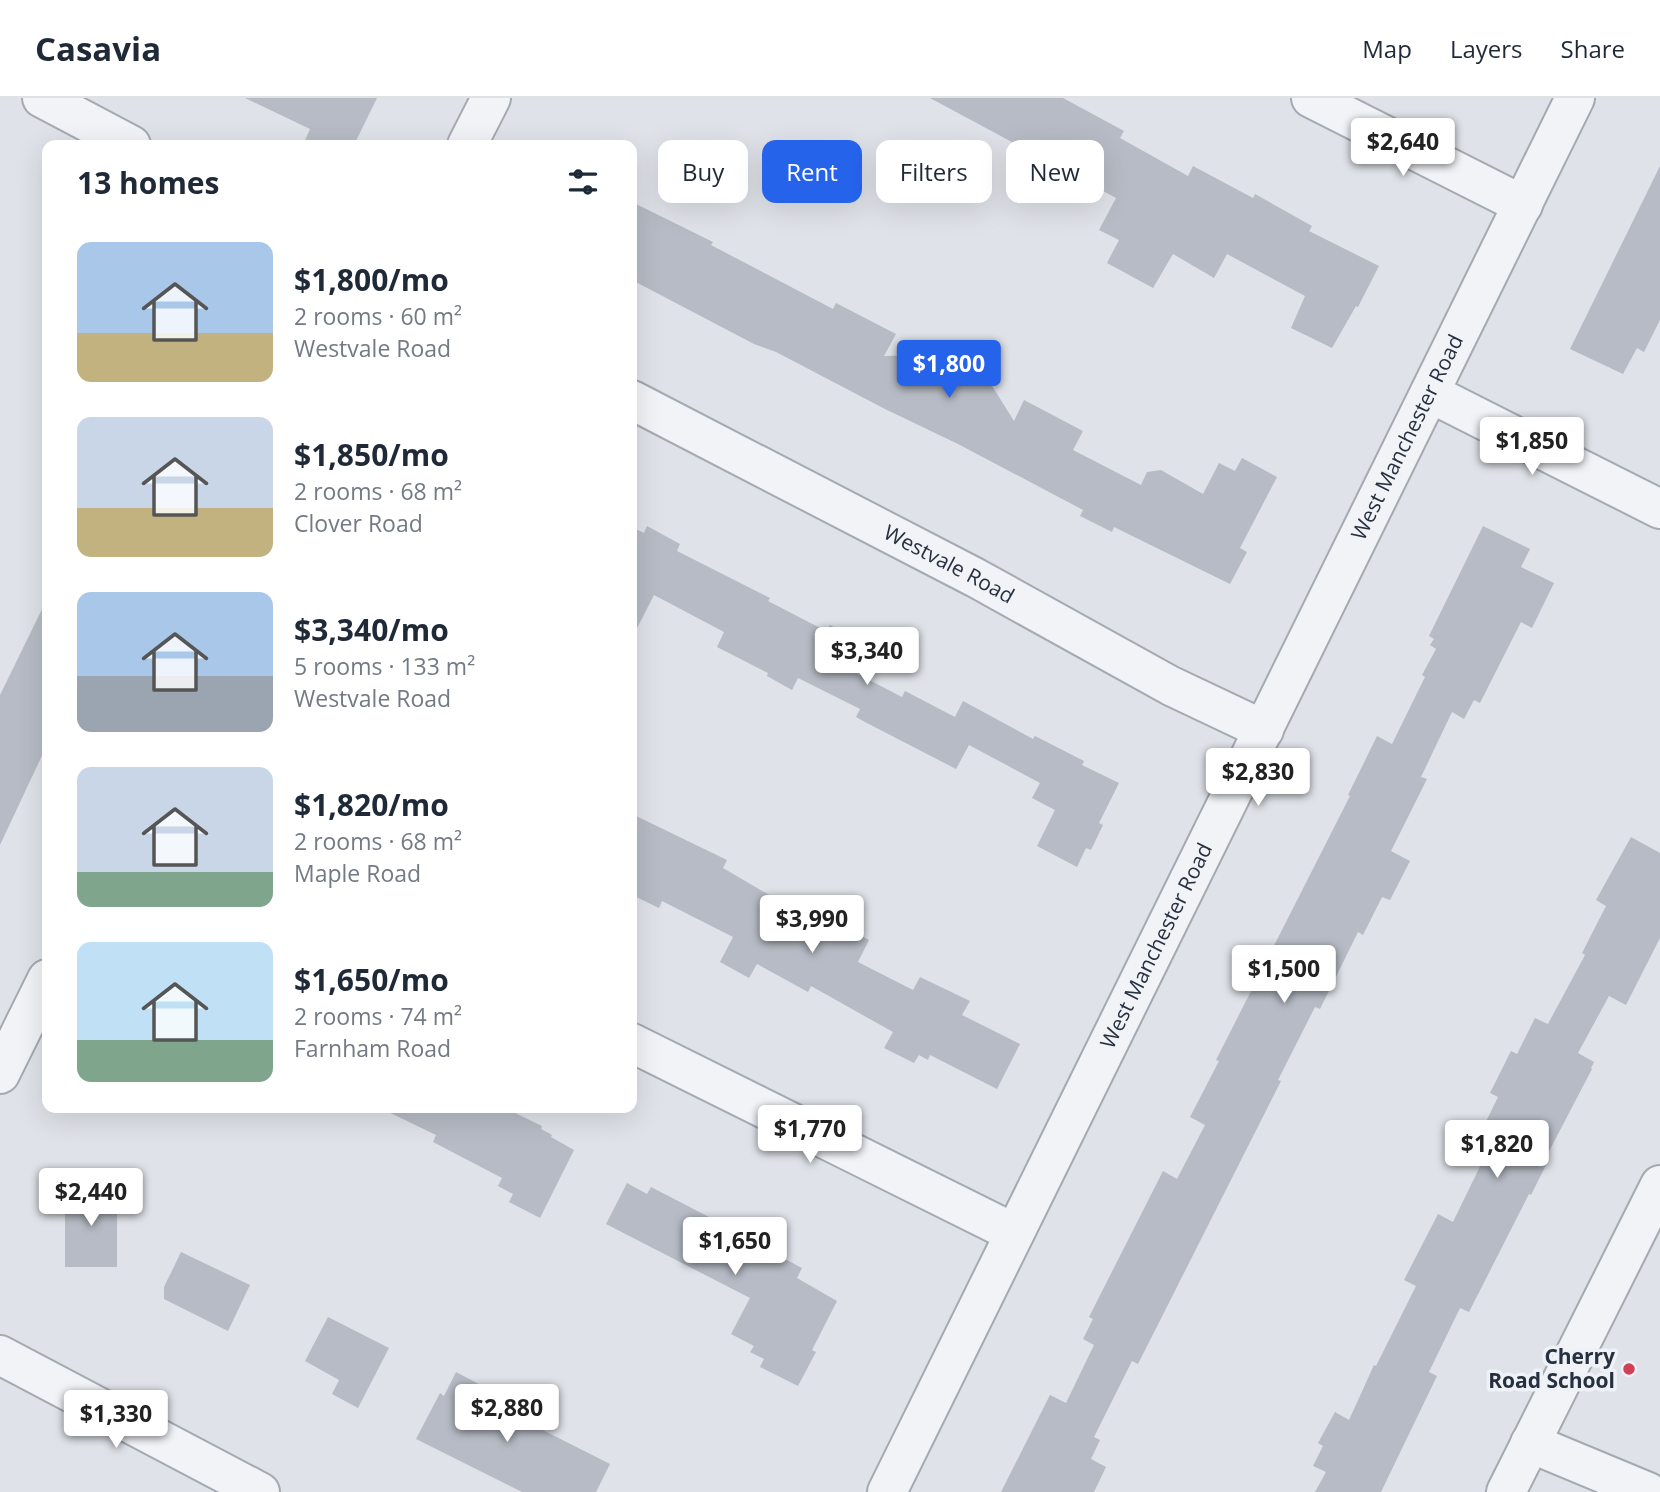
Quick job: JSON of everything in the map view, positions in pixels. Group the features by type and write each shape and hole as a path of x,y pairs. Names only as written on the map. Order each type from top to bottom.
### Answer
{"street":[{"path":"42,98 122,140"},
{"path":"470,140 491,98"},
{"path":"1311,98 1523,205"},
{"name":"West Manchester Road","path":"887,1492 1575,98"},
{"path":"1430,393 1660,509"},
{"name":"Westvale Road","path":"637,403 976,578 1171,686 1264,730"},
{"path":"0,1074 42,989"},
{"path":"637,1045 1014,1233"},
{"path":"1506,1492 1660,1185"},
{"path":"0,1355 260,1492"},
{"path":"1531,1443 1648,1492"}],"building":[{"path":"245,98 377,98 356,140 305,140 310,129"},
{"path":"930,98 1063,98 1124,131 1120,138 1188,176 1193,166 1253,198 1255,194 1312,226 1309,231 1379,266 1358,307 1356,306 1332,348 1291,328 1305,296 1227,254 1214,278 1173,254 1153,288 1107,263 1119,240 1099,230 1116,198 1104,192 1104,140 1008,140"},
{"path":"1660,166 1660,320 1644,352 1637,348 1623,374 1570,349"},
{"path":"637,204 713,242 711,245 833,309 836,303 896,334 884,356 972,354 1014,421 1024,400 1083,431 1073,450 1141,485 1147,472 1161,470 1203,494 1219,463 1235,471 1242,458 1277,477 1240,548 1247,552 1230,584 1114,527 1112,532 1080,516 1083,510 958,444 776,352 754,344 637,283"},
{"path":"647,526 680,544 677,551 770,598 768,601 826,631 830,625 862,642 848,669 902,697 905,691 955,717 963,701 1033,739 1035,736 1084,761 1082,765 1119,783 1099,823 1103,825 1091,850 1086,848 1077,867 1037,846 1055,810 1032,798 1040,783 969,745 956,769 856,717 860,709 798,678 792,690 767,676 768,673 717,647 724,632 654,595 637,628 637,530 644,533"},
{"path":"1483,526 1530,549 1521,567 1554,583 1532,628 1521,622 1480,703 1474,700 1464,719 1452,712 1421,777 1427,779 1391,851 1410,861 1390,900 1382,897 1363,935 1358,932 1320,1009 1315,1007 1278,1080 1281,1081 1138,1364 1132,1361 1094,1437 1100,1440 1091,1459 1106,1467 1094,1492 1001,1492 1050,1395 1066,1403 1094,1345 1083,1339 1093,1319 1089,1317 1163,1171 1177,1179 1205,1125 1190,1117 1219,1061 1216,1060 1350,796 1348,795 1377,736 1392,744 1436,649 1430,645 1434,639 1429,636"},
{"path":"42,609 42,756 0,845 0,695"},
{"path":"637,816 727,860 723,868 826,928 831,919 869,940 858,962 913,990 920,977 970,1001 962,1015 1020,1044 997,1089 930,1055 928,1060 919,1055 914,1063 884,1048 893,1032 811,986 808,992 757,964 749,978 720,962 733,937 662,901 659,908 637,897"},
{"path":"1631,837 1660,853 1660,938 1626,1005 1609,996 1578,1053 1594,1062 1592,1069 1545,1159 1548,1161 1531,1195 1529,1194 1469,1312 1460,1308 1429,1372 1437,1376 1381,1492 1315,1492 1326,1472 1313,1466 1323,1446 1318,1443 1335,1412 1349,1420 1374,1365 1376,1366 1416,1286 1404,1280 1438,1214 1453,1222 1485,1156 1472,1150 1498,1097 1490,1093 1511,1051 1517,1054 1535,1018 1548,1024 1585,955 1582,953 1606,906 1596,900"},
{"path":"390,1113 515,1113 542,1126 541,1129 552,1135 551,1137 574,1150 540,1218 509,1202 513,1194 498,1186 502,1178 433,1142 436,1135"},
{"path":"627,1183 647,1194 651,1187 738,1232 737,1234 802,1268 797,1278 837,1301 812,1350 816,1352 798,1386 760,1367 764,1359 750,1352 754,1346 731,1334 750,1298 606,1224"},
{"path":"65,1190 117,1190 117,1267 65,1267"},
{"path":"181,1252 250,1285 228,1331 164,1299 164,1287"},
{"path":"328,1317 389,1348 358,1408 332,1394 339,1380 305,1361"},
{"path":"456,1372 490,1390 485,1401 610,1464 596,1492 522,1492 416,1439 440,1393 444,1396"}],"place":[{"name":"Cherry Road School","path":"1629,1369"}]}
